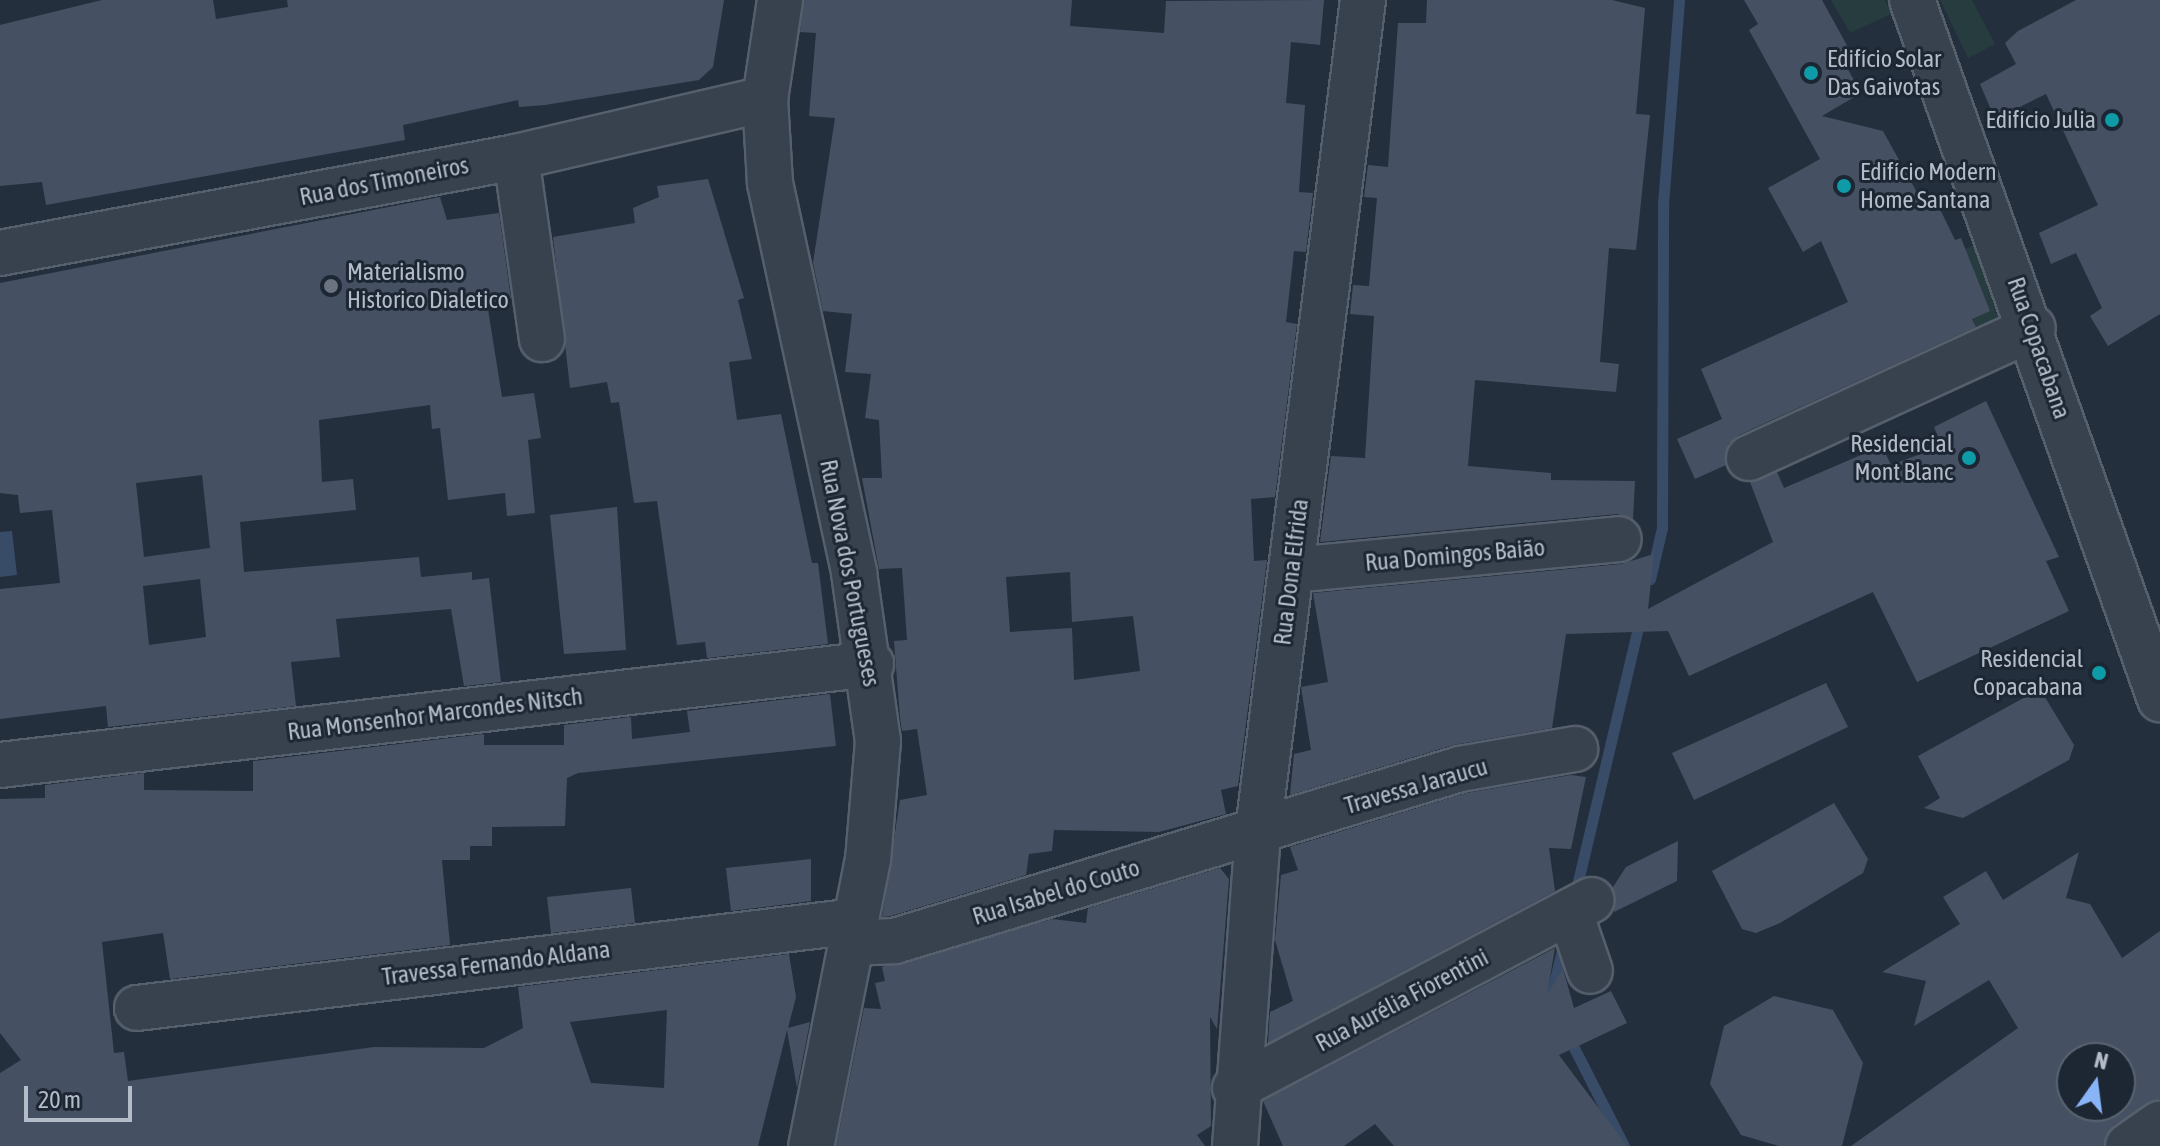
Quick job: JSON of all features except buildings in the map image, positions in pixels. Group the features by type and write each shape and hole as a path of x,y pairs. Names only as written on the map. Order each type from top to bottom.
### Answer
{"street":[{"name":"Rua Nova dos Portugueses","path":"780,0 765,99 778,236 871,664 876,797 854,932 811,1146"},
{"name":"Rua Dona Elfrida","path":"1235,1146 1235,1088 1258,830 1363,0"},
{"name":"Rua Copacabana","path":"1912,0 2033,328 2160,699"},
{"name":"Rua dos Timoneiros","path":"0,253 516,157 765,99"},
{"path":"516,157 542,339"},
{"path":"1749,458 2033,328"},
{"name":"Rua Domingos Baião","path":"1292,570 1619,539"},
{"name":"Rua Monsenhor Marcondes Nitsch","path":"0,765 871,664"},
{"name":"Travessa Jaraucu","path":"1258,830 1460,769 1575,749"},
{"name":"Rua Isabel do Couto","path":"854,932 895,941 1258,830"},
{"name":"Rua Aurélia Fiorentini","path":"1235,1088 1581,907 1590,971"},
{"name":"Travessa Fernando Aldana","path":"137,1008 854,932"},
{"path":"2128,1146 2160,1124"}],"green space":[{"path":"1831,0 1885,0 1891,14 1850,33"},
{"path":"1940,0 1972,0 1995,44 1968,58"},
{"path":"1974,245 1998,318 1976,327 1947,257"}],"water":[{"path":"12,531 17,575 0,577 0,532"}],"waterway":[{"path":"1650,579 1662,528 1663,204 1679,0"},
{"path":"1575,894 1640,619"},
{"path":"1551,996 1564,942"},
{"path":"1568,1036 1624,1146"}],"place":[{"name":"Edifício Solar Das Gaivotas","path":"1811,73"},
{"name":"Edifício Julia","path":"2112,120"},
{"name":"Edifício Modern Home Santana","path":"1844,186"},
{"name":"Materialismo Historico Dialetico","path":"331,286"},
{"name":"Residencial Mont Blanc","path":"1969,458"},
{"name":"Residencial Copacabana","path":"2099,673"}]}
